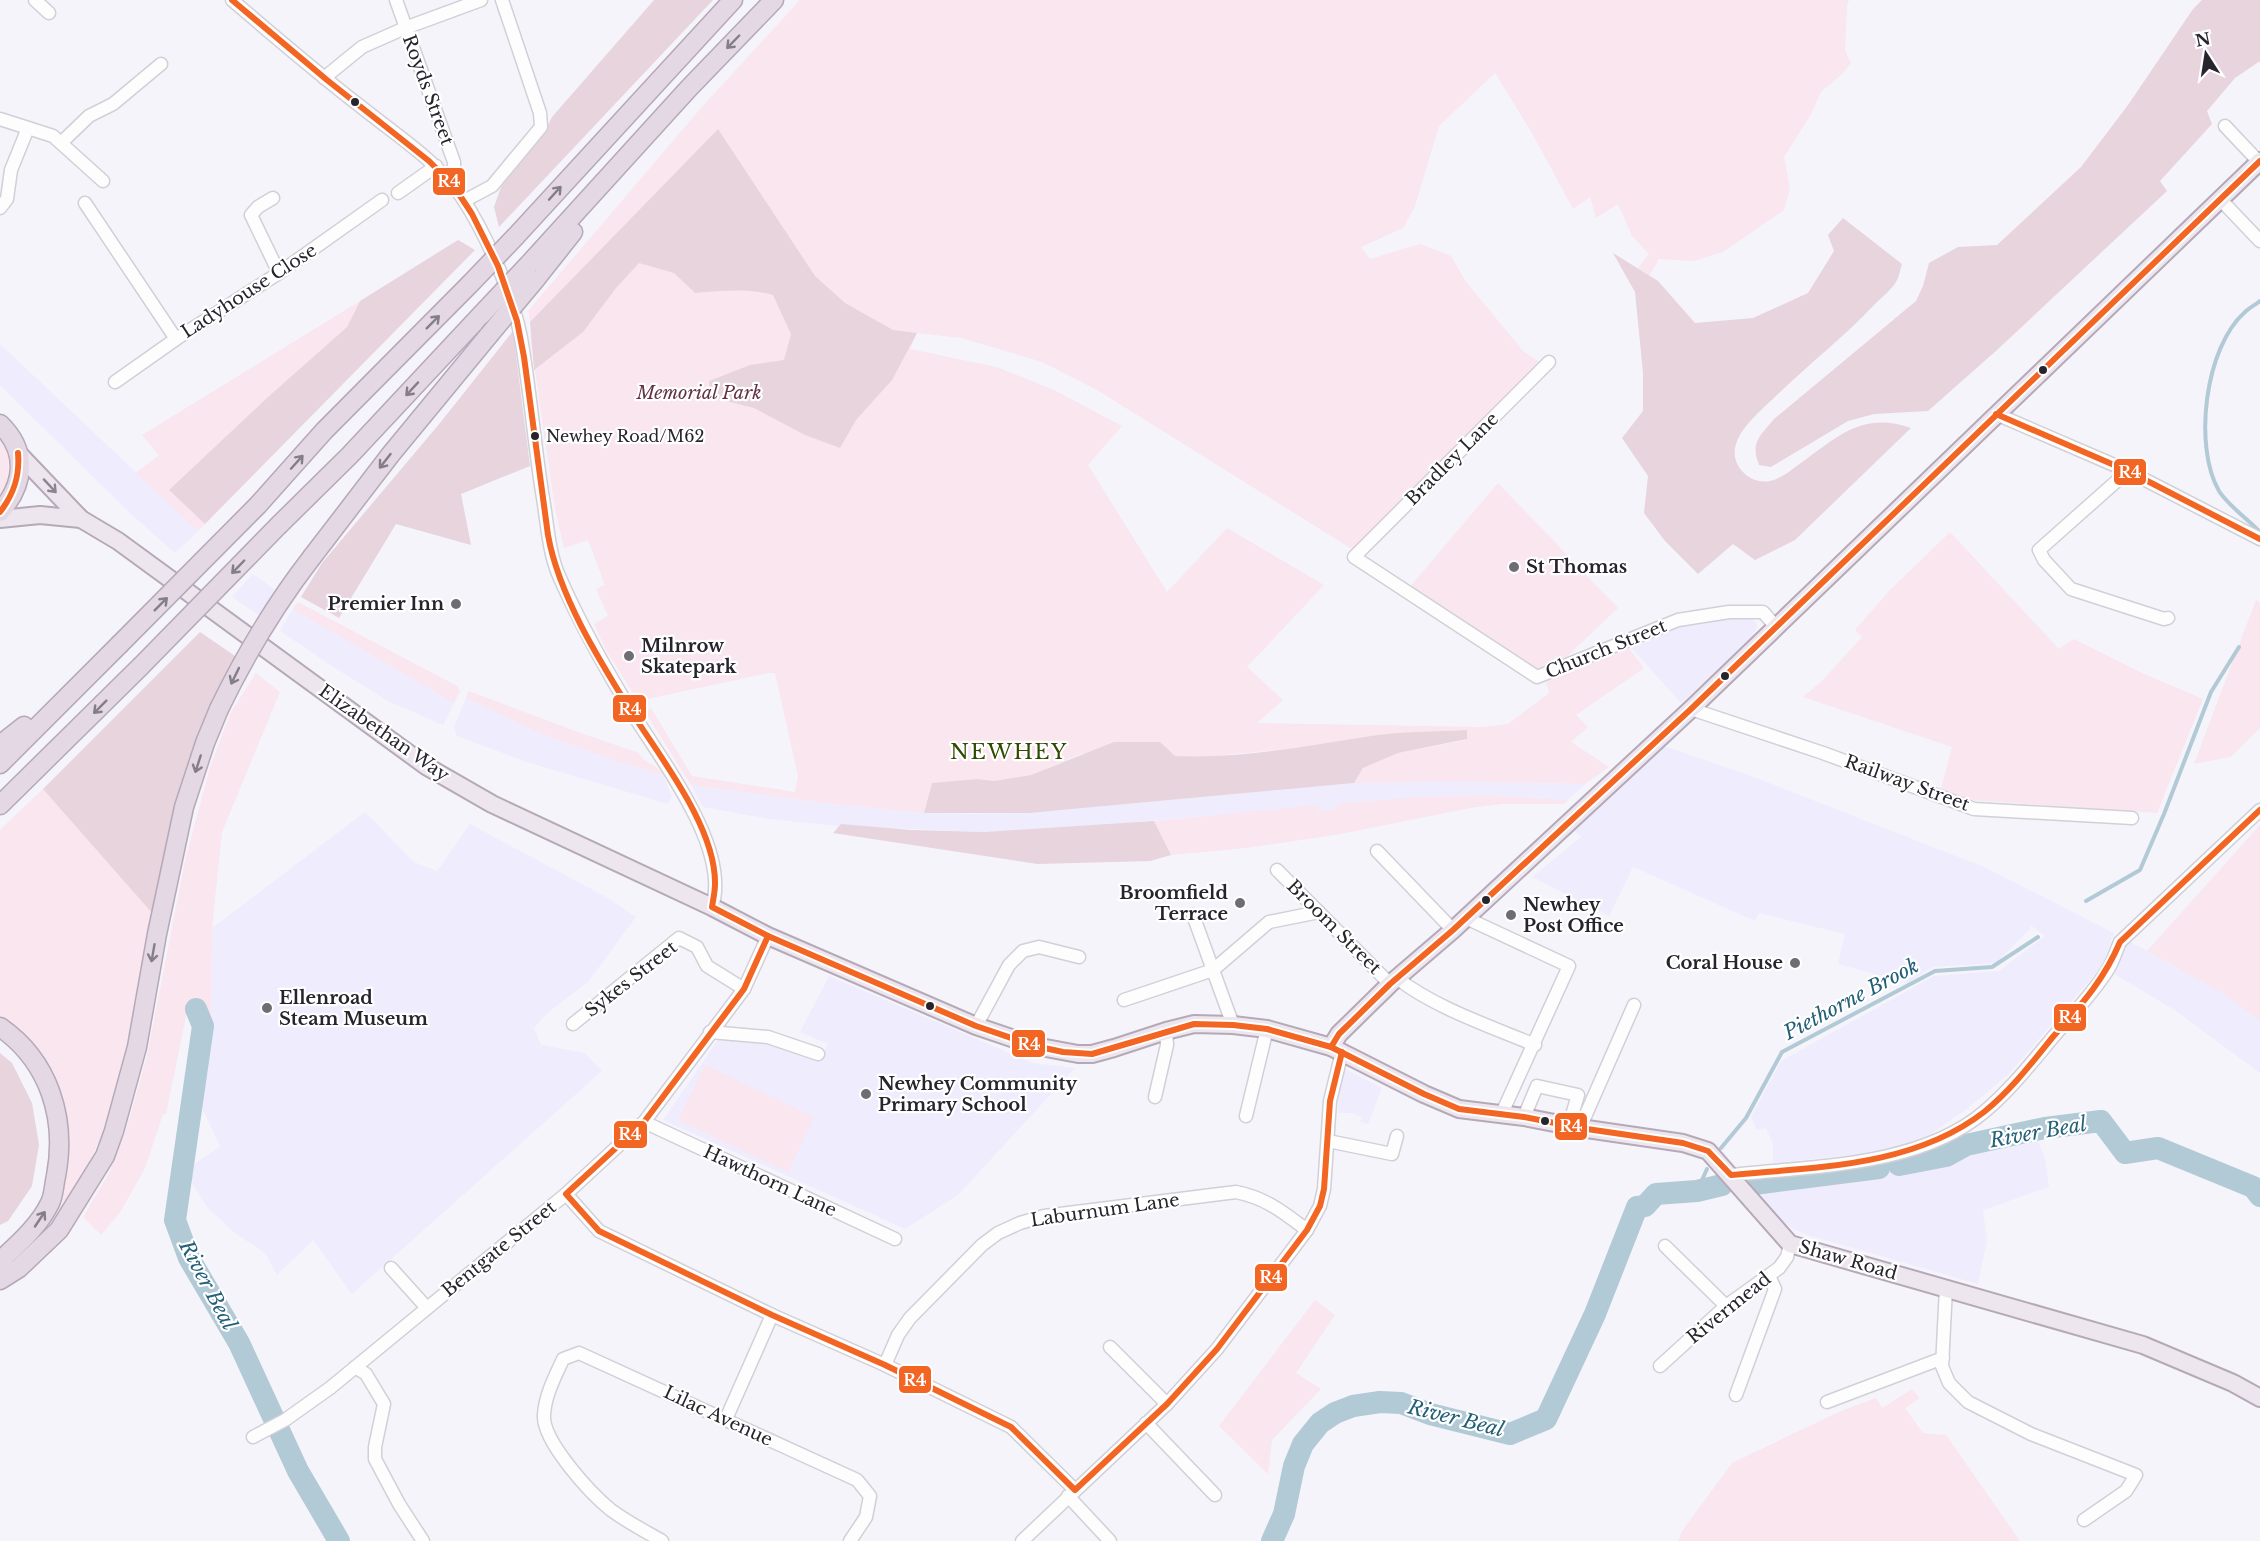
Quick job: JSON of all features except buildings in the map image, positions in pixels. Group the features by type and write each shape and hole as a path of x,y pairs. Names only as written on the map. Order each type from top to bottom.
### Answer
{"highway":[{"path":"0,764 258,505 324,431 516,236 733,0"},
{"path":"0,1280 19,1268 59,1230 105,1156 137,1047 157,934 184,807 205,743 244,656 288,588 391,454 489,335 532,272 689,88 774,0"},
{"path":"0,805 350,455 480,315 532,272"},
{"path":"0,424 12,438 18,453 20,469 18,485 0,512"},
{"path":"0,745 100,666"},
{"path":"0,1027 24,1048 44,1077 53,1097 60,1141 51,1202 33,1228 0,1262"}],"main road":[{"path":"1336,1050 1339,1034 1394,981 1453,930 1777,628 2259,161"},
{"name":"Elizabethan Way","path":"18,453 81,519 118,542 426,766 492,804 712,907 768,936 976,1026"},
{"name":"Elizabethan Way","path":"0,519 40,515 81,519"},
{"name":"Shaw Road","path":"976,1026 1035,1046 1078,1054 1092,1054 1166,1030 1194,1024 1267,1029 1336,1050 1424,1094 1459,1108 1683,1143 1708,1151 1790,1244 2143,1345 2233,1383 2260,1398"}],"street":[{"path":"35,0 49,13"},
{"path":"232,0 324,78 436,166 464,201 486,242 512,302 518,325 538,467 558,574 592,644 632,713 672,774 705,837 714,863 717,885 712,907"},
{"name":"Royds Street","path":"396,0 454,162 454,172 449,180"},
{"path":"324,78 362,47 405,28 481,0"},
{"path":"464,201 492,186 541,127 540,113 502,0"},
{"path":"61,143 89,116 113,104 161,64"},
{"path":"0,120 53,135 103,181"},
{"path":"2225,126 2259,161"},
{"path":"0,208 7,199 11,170 28,128"},
{"path":"398,193 436,166"},
{"path":"273,198 258,207 251,215 279,273"},
{"path":"2220,199 2260,242"},
{"name":"Ladyhouse Close","path":"115,382 176,339 279,273 382,200"},
{"path":"85,203 176,339"},
{"name":"Bradley Lane","path":"1354,556 1550,362"},
{"path":"1996,414 2128,471 2260,539"},
{"path":"2128,471 2039,550 2044,560 2071,590 2164,619 2168,618"},
{"name":"Church Street","path":"1354,556 1537,677 1678,620 1729,612 1762,612 1777,628"},
{"name":"Railway Street","path":"1691,709 1823,753 1974,809 2132,818"},
{"path":"1731,1175 1881,1158 1914,1149 1950,1134 1983,1113 2014,1083 2108,970 2120,942 2260,810"},
{"path":"1377,851 1453,930"},
{"name":"Broom Street","path":"1277,870 1394,981 1535,1045"},
{"path":"1124,1000 1213,970 1269,922 1319,912"},
{"path":"1193,915 1233,1025"},
{"path":"1466,918 1569,966 1535,1045 1502,1113"},
{"name":"Bentgate Street","path":"253,1437 285,1420 330,1388 566,1194 644,1122 744,989 768,936"},
{"name":"Sykes Street","path":"573,1024 679,938 697,947 707,966 744,989"},
{"path":"976,1026 1010,965 1023,951 1039,947 1079,957"},
{"path":"1575,1126 1634,1005"},
{"path":"1245,1116 1267,1029"},
{"path":"1155,1097 1167,1045 1166,1030"},
{"path":"711,1032 768,1037 818,1054"},
{"path":"1022,1541 1167,1404 1217,1349 1307,1230 1322,1198 1336,1050"},
{"path":"1524,1117 1537,1086 1578,1095 1575,1126"},
{"name":"Hawthorn Lane","path":"644,1122 895,1239"},
{"path":"1328,1141 1392,1154 1397,1136"},
{"name":"Laburnum Lane","path":"885,1365 898,1335 910,1318 982,1245 998,1233 1020,1222 1077,1211 1236,1192 1255,1196 1278,1208 1307,1230"},
{"path":"566,1194 598,1231 772,1315 885,1365 1011,1427 1072,1493 1110,1541"},
{"name":"Rivermead","path":"1660,1366 1726,1306 1779,1268 1787,1257 1790,1244"},
{"path":"1665,1246 1726,1306"},
{"path":"391,1268 427,1308"},
{"path":"1736,1395 1775,1289 1768,1276"},
{"path":"1946,1288 1942,1366 1949,1383 1968,1402 2031,1434 2136,1475 2126,1491 2084,1520"},
{"path":"726,1419 772,1315"},
{"path":"1110,1347 1167,1404"},
{"name":"Lilac Avenue","path":"662,1541 611,1510 587,1487 553,1443 543,1417 546,1397 563,1359 579,1353 857,1480 870,1496 866,1517 850,1541"},
{"path":"1827,1402 1943,1358"},
{"path":"355,1367 366,1374 384,1404 375,1447 375,1459 399,1504 423,1541"},
{"path":"1146,1423 1215,1495"}],"shaded area":[{"path":"654,0 713,0 499,227 494,207 501,187 552,117"},
{"path":"2202,0 2260,0 2260,61 2235,78 2207,111 2212,124 2160,181 2167,191 1997,350 1928,411 1874,414 1848,421 1771,467 1759,465 1756,445 1764,430 1774,419 1916,301 1929,263 1958,247 1997,245 2081,167 2128,105 2193,9"},
{"path":"718,129 815,276 845,303 893,330 917,333 892,380 856,420 840,448 805,435 754,408 711,397 709,381 750,365 784,360 791,334 773,295 744,291 695,293 674,273 639,263 616,288 583,332 534,370 530,322"},
{"path":"1843,218 1902,264 1897,280 1889,291 1851,328 1752,419 1738,439 1735,450 1736,460 1742,471 1751,478 1758,481 1770,481 1786,474 1839,436 1865,424 1879,422 1911,428 1795,540 1755,560 1733,544 1698,574 1665,541 1644,513 1648,476 1622,438 1643,411 1643,373 1635,292 1613,253 1658,281 1695,323 1753,318 1808,293 1834,251 1828,235"},
{"path":"458,240 475,250 205,524 169,490 347,327 360,301"},
{"path":"513,331 530,466 461,494 471,545 396,524 339,618 301,597 322,563 440,423"},
{"path":"0,344 198,531 175,553 131,514 0,385"},
{"path":"253,574 278,592 262,617 232,597"},
{"path":"293,609 454,703 443,725 388,701 280,631"},
{"path":"1730,615 1751,618 1756,623 1757,628 1751,639 1681,703 1629,645 1682,624"},
{"path":"200,632 238,658 153,914 43,789"},
{"path":"466,698 542,734 613,760 663,775 672,797 668,804 527,762 457,736 454,727"},
{"path":"1467,730 1467,739 1398,753 1363,768 1354,783 1029,813 924,813 932,783 977,779 994,781 1031,775 1114,742 1160,742 1175,756 1224,756 1383,734"},
{"path":"1664,746 1754,777 1984,867 2114,933 2102,966 2008,1075 1964,1111 1919,1142 1869,1153 1773,1163 1773,1144 1766,1128 1757,1130 1751,1117 1781,1061 1934,976 1999,971 2045,936 2029,924 2030,929 1996,963 1932,967 1908,983 1838,964 1845,934 1759,913 1755,921 1633,867 1609,916 1532,877 1581,837 1573,829"},
{"path":"1449,781 1585,784 1568,800 1492,796 1418,797 1340,803 1335,810 1318,811 1318,806 1055,829 985,832 839,826 769,819 703,807 691,785 833,804 924,813 967,814 1029,813 1354,783"},
{"path":"365,812 414,862 437,871 470,824 608,898 636,917 588,982 546,1014 534,1028 541,1045 585,1053 602,1071 352,1294 313,1240 277,1275 265,1253 236,1234 207,1207 185,1171 220,1146 199,1102 211,1022 212,928"},
{"path":"1154,821 1171,855 1150,861 1037,864 833,833 841,824 911,830 985,832"},
{"path":"2129,941 2224,994 2260,1021 2260,1073 2176,1011 2113,973"},
{"name":"Newhey Community Primary School","path":"829,976 1033,1063 1075,1068 958,1195 905,1229 663,1120 718,1040 767,1043 819,1062 828,1044 800,1032"},
{"path":"0,1053 12,1063 32,1103 39,1145 32,1186 8,1221 0,1225"},
{"path":"1345,1069 1382,1088 1368,1124 1360,1122 1362,1117 1352,1113 1338,1113 1338,1084"},
{"path":"2035,1134 2045,1159 2049,1187 1983,1210 1987,1241 1978,1284 1804,1234 1781,1222 1754,1187 1930,1163 1999,1140"}],"green space":[{"name":"Memorial Park","path":"800,0 1849,0 1845,50 1851,63 1821,92 1810,116 1784,157 1790,188 1784,210 1723,252 1694,261 1659,259 1649,276 1638,268 1649,254 1632,236 1618,204 1596,218 1590,197 1573,209 1532,133 1495,73 1439,126 1415,206 1403,228 1361,247 1370,259 1420,244 1451,256 1466,282 1524,352 1541,363 1483,419 1355,551 1097,390 1042,362 962,338 917,333 910,349 997,367 1054,390 1122,426 1088,465 1167,592 1227,528 1324,585 1247,667 1283,700 1257,723 1483,727 1508,724 1549,693 1546,682 1627,646 1644,668 1576,715 1588,727 1571,742 1609,767 1585,784 1449,781 1354,783 1363,768 1398,753 1467,740 1373,736 1309,747 1202,757 1081,754 1031,775 994,781 977,779 932,783 924,813 833,804 691,785 645,712 651,708 692,776 795,792 798,776 775,673 638,701 606,650 594,624 608,616 596,589 605,585 588,540 564,548 555,509 530,336 669,186 718,129 530,322 528,311 701,108"},
{"path":"360,301 347,327 169,490 205,524 198,531 136,473 159,455 142,435"},
{"path":"0,439 7,453 9,467 0,495"},
{"path":"1498,483 1618,608 1558,665 1536,673 1409,588"},
{"path":"1950,532 2059,649 2074,639 2142,673 2203,699 2157,813 1970,800 1940,793 1952,747 1803,697 1821,682 1862,637 1855,630 1889,591"},
{"path":"2256,600 2260,602 2260,728 2231,757 2194,764"},
{"path":"298,602 457,686 460,691 454,703 293,609"},
{"path":"256,673 280,692 222,832 212,928 211,1022 202,1006 188,1007 166,1114 163,1114 145,1168 121,1211 101,1235 83,1217 108,1175 126,1130 147,1056 185,861 210,767 231,712"},
{"path":"469,691 639,753 663,775 613,760 542,734 466,698"},
{"path":"43,789 152,912 130,1036 115,1098 92,1156 60,1211 54,1206 64,1121 0,1019 0,830"},
{"path":"1492,796 1568,800 1563,804 1501,804 1470,808 1341,834 1246,848 1171,855 1154,821 1318,805 1318,811 1335,810 1340,803 1418,797"},
{"path":"2260,825 2260,1021 2224,994 2147,951"},
{"path":"705,1065 814,1117 788,1172 678,1120"},
{"path":"1315,1300 1335,1315 1296,1373 1321,1389 1272,1440 1268,1474 1219,1426"},
{"path":"1912,1389 1920,1398 1905,1408 1923,1433 1946,1435 2020,1541 1678,1541 1682,1531 1732,1463 1843,1410 1876,1398 1882,1408"}],"waterway":[{"name":"Piethorne Brook","path":"2258,530 2219,491 2211,472 2206,449 2205,424 2212,372 2220,348 2231,328 2245,312 2260,301"},
{"name":"Piethorne Brook","path":"2086,901 2140,870 2211,692 2239,647"},
{"name":"Piethorne Brook","path":"1721,1148 1746,1118 1782,1052 1935,971 1992,967 2038,937"},
{"name":"River Beal","path":"196,1009 203,1026 175,1220 189,1258 239,1343 298,1471 339,1541"},
{"name":"River Beal","path":"1899,1165 1946,1156 1966,1145 2045,1128 2101,1121 2125,1153 2158,1148 2253,1187 2260,1196"},
{"name":"River Beal","path":"1754,1184 1879,1168"},
{"name":"Piethorne Brook","path":"1697,1191 1707,1169"},
{"name":"River Beal","path":"1272,1541 1284,1514 1294,1466 1303,1444 1320,1423 1335,1413 1353,1406 1380,1402 1401,1403 1430,1414 1510,1434 1546,1419 1595,1314 1637,1207 1645,1206 1656,1194 1697,1191 1722,1185"}],"transit line":[{"name":"R4","path":"232,0 327,80 429,161 453,185 472,214 498,266 517,321 548,535 561,582 595,652 673,774 697,819 707,841 713,863 715,884 712,907 768,936 976,1026 1035,1046 1063,1052 1092,1054 1194,1024 1267,1029 1331,1047 1459,1109 1524,1117 1580,1128 1683,1143 1708,1151 1731,1175 1863,1161 1926,1144 1956,1130 1994,1104 2020,1077 2090,993 2120,942 2260,810"},
{"name":"R4","path":"1331,1047 1339,1034 1390,984 1453,930 1691,709 2260,161"},
{"name":"R4","path":"1996,414 2128,471 2260,539"},
{"name":"R4","path":"0,512 15,484 18,453"},
{"name":"R4","path":"768,936 744,989 644,1122 566,1194 599,1231 772,1315 885,1365 1011,1427 1075,1490 1167,1404 1217,1349 1307,1230 1320,1206 1324,1189 1330,1101 1342,1052"}],"place":[{"name":"Newhey Road/M62","path":"535,436"},
{"name":"St Thomas","path":"1514,567"},
{"name":"Premier Inn","path":"456,604"},
{"name":"Milnrow Skatepark","path":"629,656"},
{"name":"Broomfield Terrace","path":"1240,903"},
{"name":"Newhey Post Office","path":"1511,915"},
{"name":"Coral House","path":"1795,963"},
{"name":"Ellenroad Steam Museum","path":"267,1008"},
{"name":"Newhey Community Primary School","path":"866,1094"}],"district":[{"name":"NEWHEY","path":"1009,752"}]}
